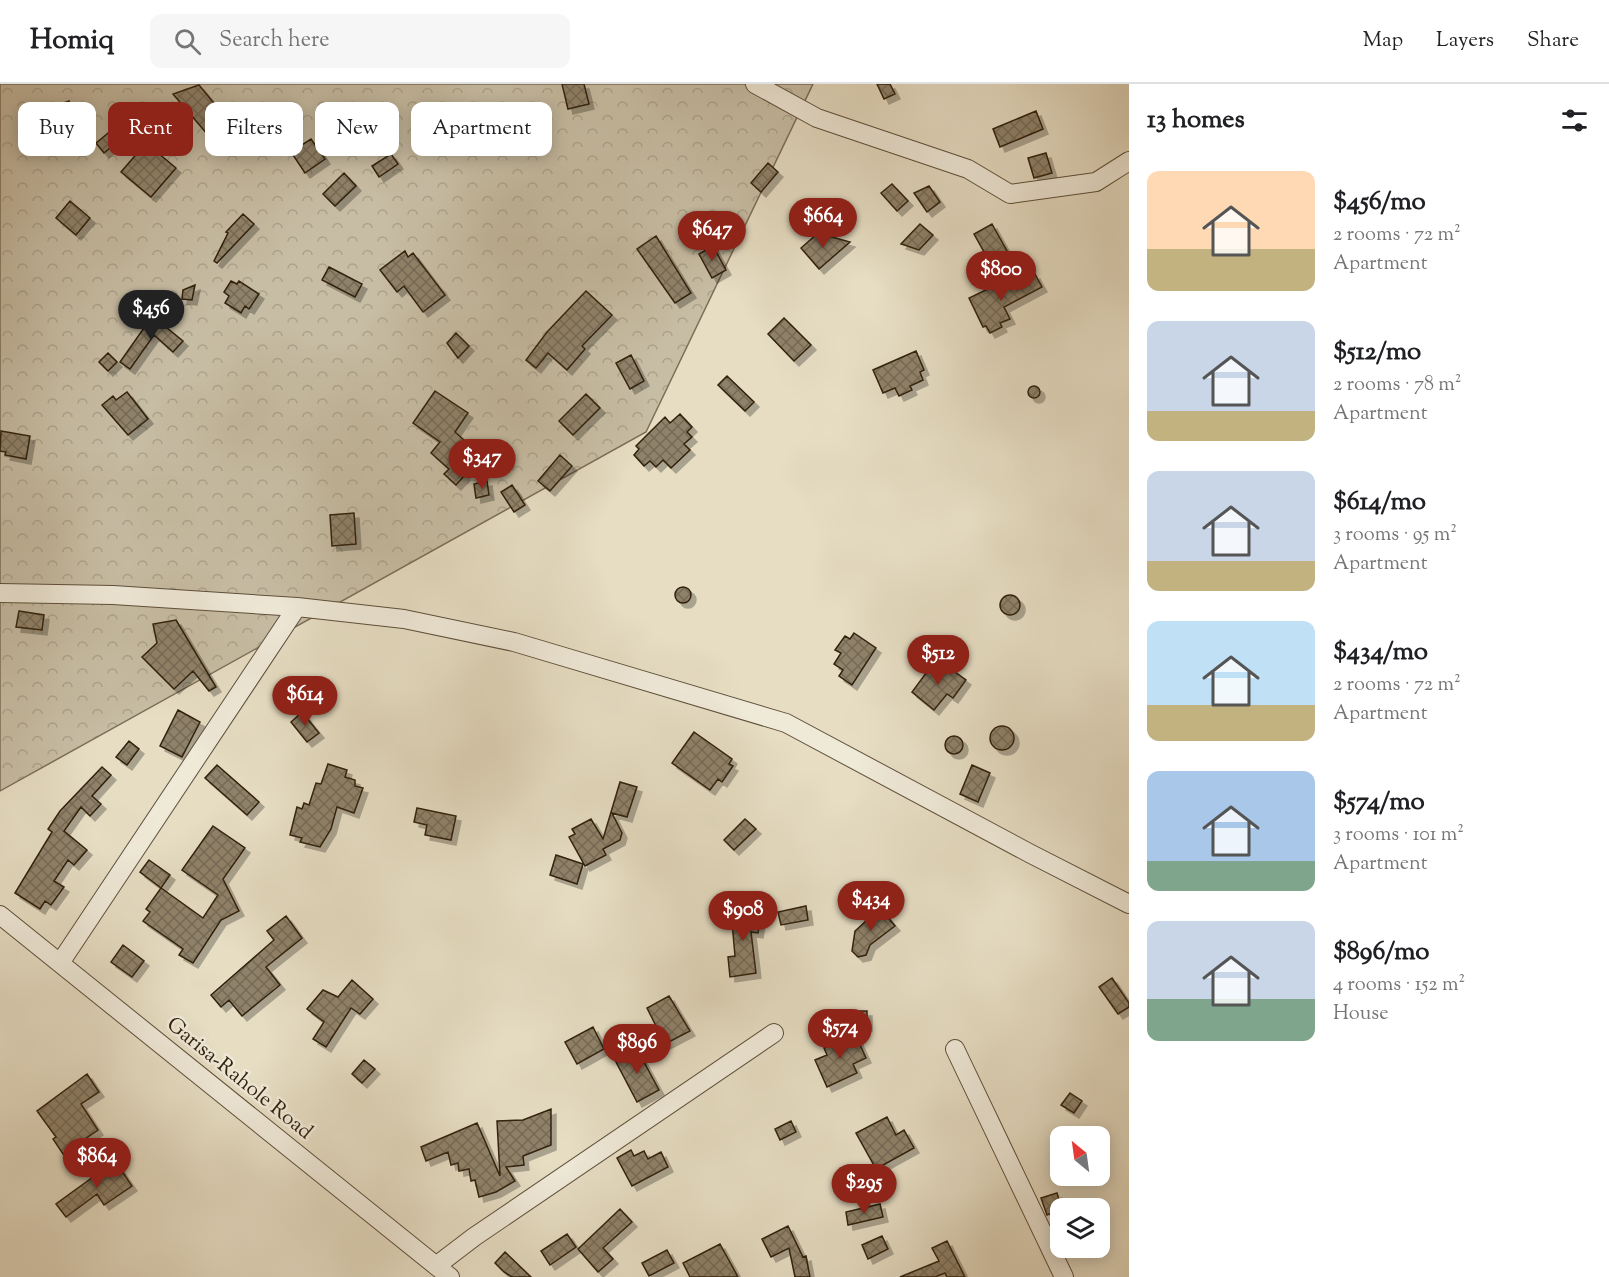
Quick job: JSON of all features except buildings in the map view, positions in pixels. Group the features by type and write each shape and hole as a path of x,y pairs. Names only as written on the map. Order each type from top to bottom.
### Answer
{"street":[{"path":"755,84 817,118 968,170 1010,194 1096,182 1129,161"},
{"path":"0,592 113,595 297,608 404,619 514,642 786,723 1031,854 1129,903"},
{"path":"60,963 297,608"},
{"name":"Garisa-Rahole Road","path":"0,915 443,1272"},
{"path":"443,1272 474,1237 774,1033"},
{"path":"954,1049 1064,1277"}],"green space":[{"path":"0,84 813,84 646,432 0,791"}]}
